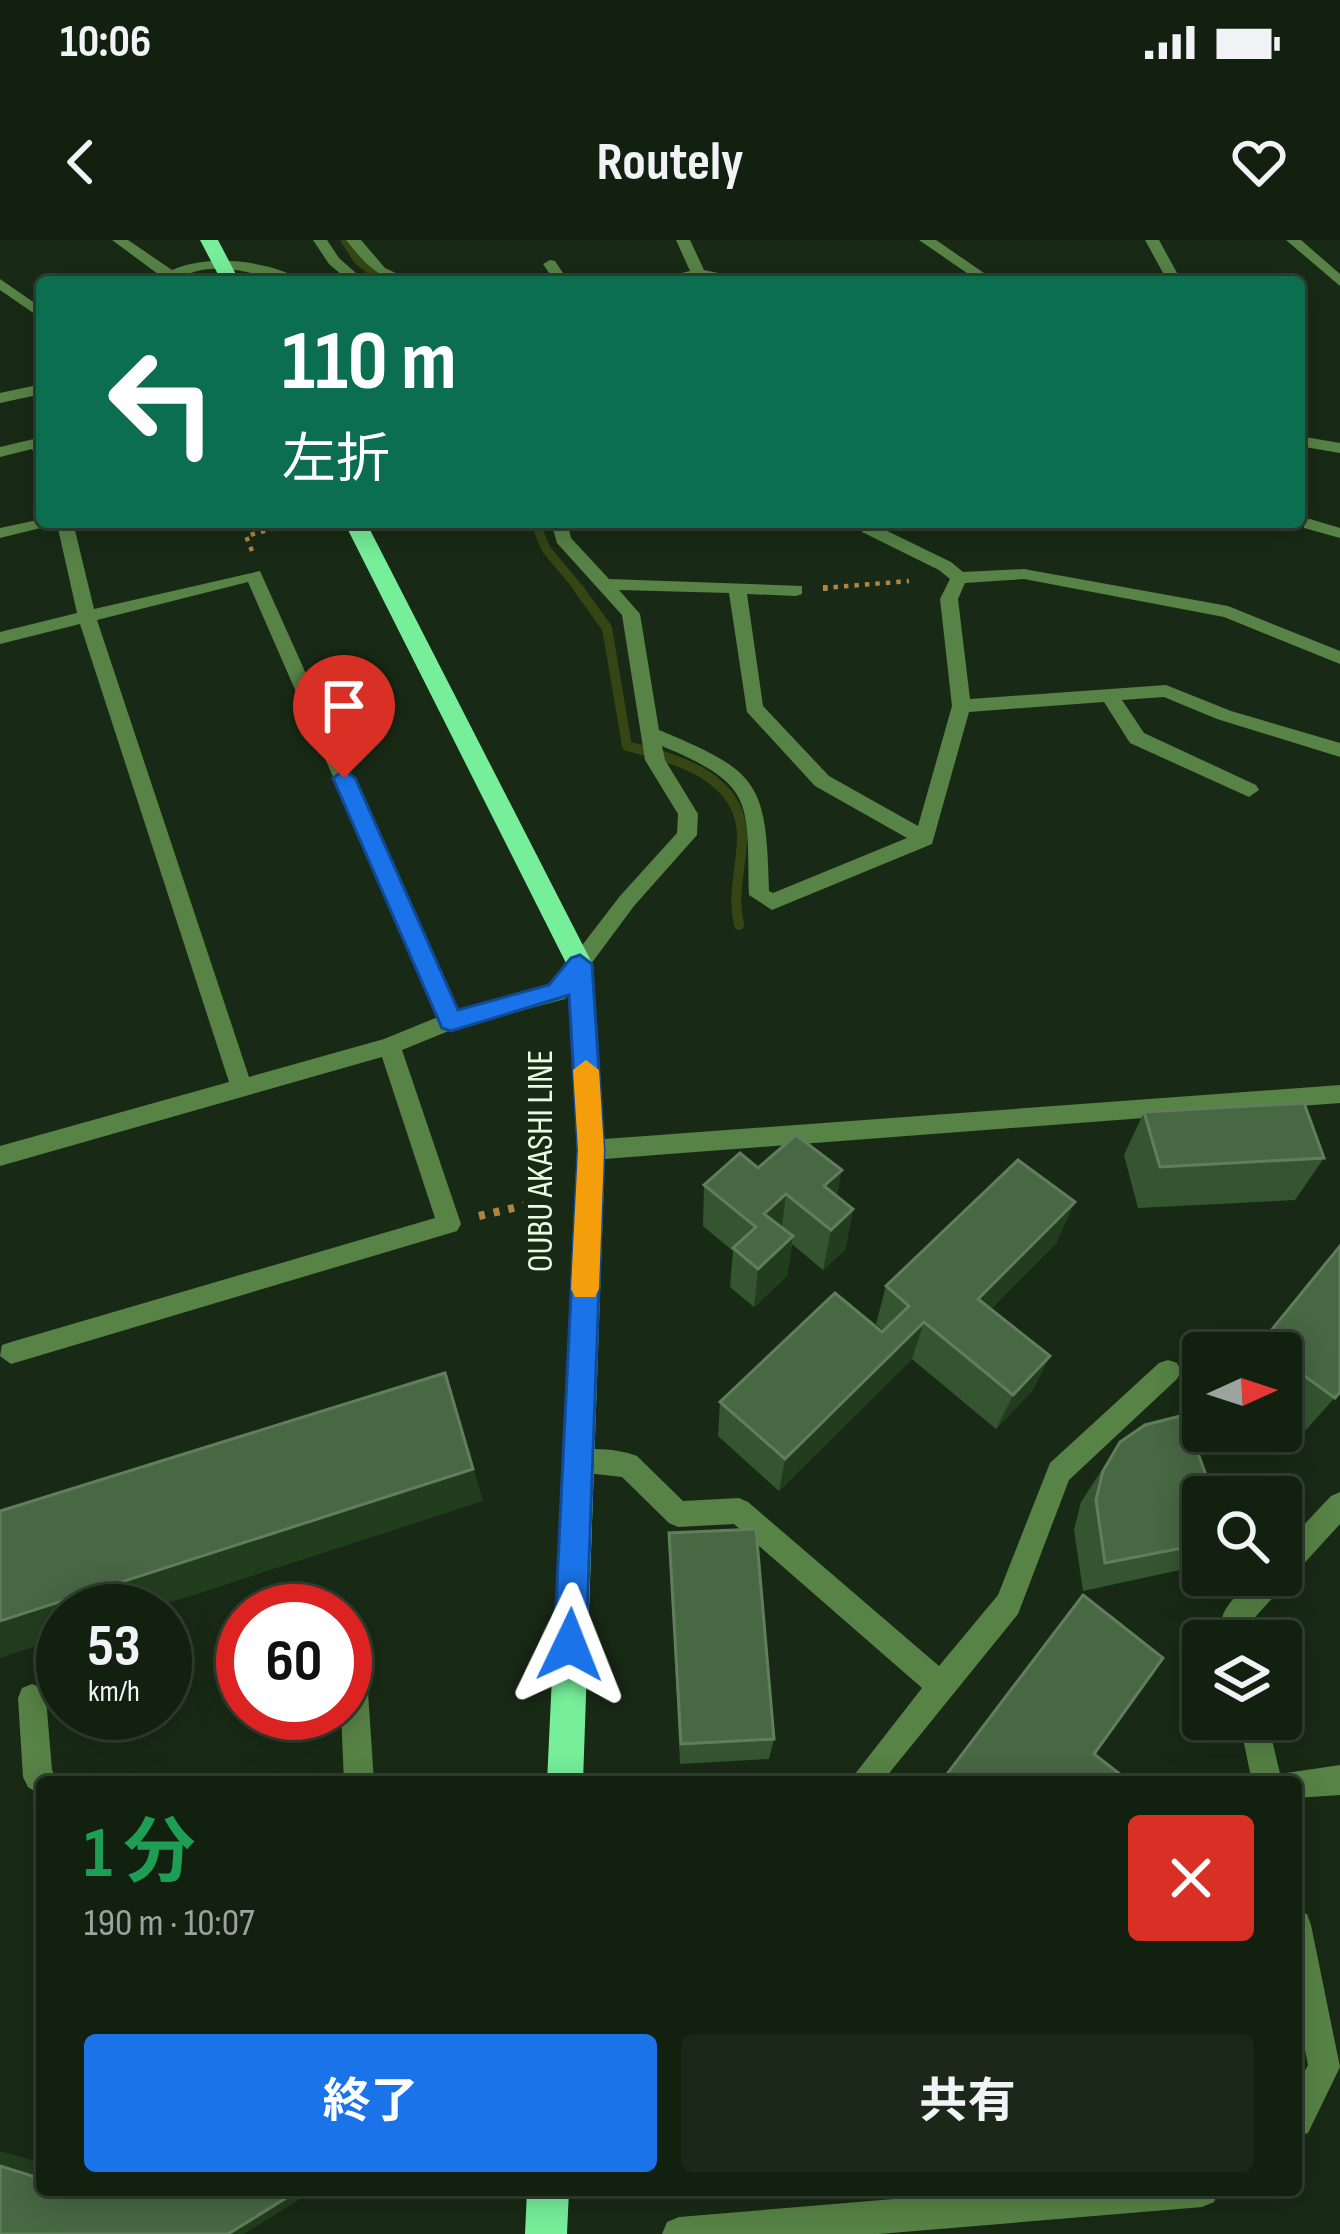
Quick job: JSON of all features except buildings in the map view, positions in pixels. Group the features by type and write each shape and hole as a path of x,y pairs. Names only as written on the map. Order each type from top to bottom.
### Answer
{"main road":[{"path":"209,240 228,276"},
{"name":"OUBU AKASHI LINE","path":"358,528 580,964 591,1150 565,1776"},
{"path":"546,2234 548,2196"}],"street":[{"path":"119,240 163,276"},
{"path":"320,240 353,276"},
{"path":"683,240 698,274"},
{"path":"926,240 981,276"},
{"path":"1152,240 1172,276"},
{"path":"1293,240 1340,282"},
{"path":"357,241 380,271 393,276"},
{"path":"173,276 197,264 221,263 275,276"},
{"path":"550,264 558,276"},
{"path":"686,276 712,276"},
{"path":"0,284 36,311"},
{"path":"0,398 36,389"},
{"path":"1305,442 1340,448"},
{"path":"0,452 36,443"},
{"path":"1310,524 1340,533"},
{"path":"0,533 36,525"},
{"path":"66,528 86,615 241,1087"},
{"path":"0,1156 557,993 627,901 687,835 688,814 652,747 631,614 563,538 561,528"},
{"path":"868,528 959,578 1024,574 1228,612 1340,658"},
{"path":"0,638 254,575 451,1022"},
{"path":"925,839 961,706 949,599 959,578"},
{"path":"604,584 796,590"},
{"path":"736,588 754,709 822,781 925,839"},
{"path":"961,706 1166,691 1224,715 1340,750"},
{"path":"1109,695 1137,738 1249,790"},
{"path":"652,747 719,762 749,788 758,819 759,895 772,902 925,839"},
{"path":"11,1353 449,1224 388,1046"},
{"path":"591,1150 1340,1094"},
{"path":"870,1774 1008,1604 1059,1472 1168,1371"},
{"path":"578,1462 628,1465 678,1514 739,1511 942,1687"},
{"path":"1302,1546 1340,1505"},
{"path":"1234,1620 1256,1596"},
{"path":"32,1698 38,1776"},
{"path":"357,1740 359,1776"},
{"path":"1258,1740 1266,1776"},
{"path":"1302,1783 1340,1780"},
{"path":"1302,1949 1332,2067 1302,2112"},
{"path":"679,2234 1131,2196"}],"path":[{"path":"254,575 258,566 246,536 276,528"},
{"path":"796,590 959,578"},
{"path":"505,1209 589,1190"}],"waterway":[{"path":"345,240 358,260 378,276"},
{"path":"537,528 546,549 581,591"},
{"path":"578,588 607,628 627,746 704,774 732,800 742,840 739,925"}],"slow traffic":[{"path":"585,1289 591,1150 586,1070"}],"route":[{"path":"344,778 451,1022 557,993 580,964 591,1150 570,1645"}]}
